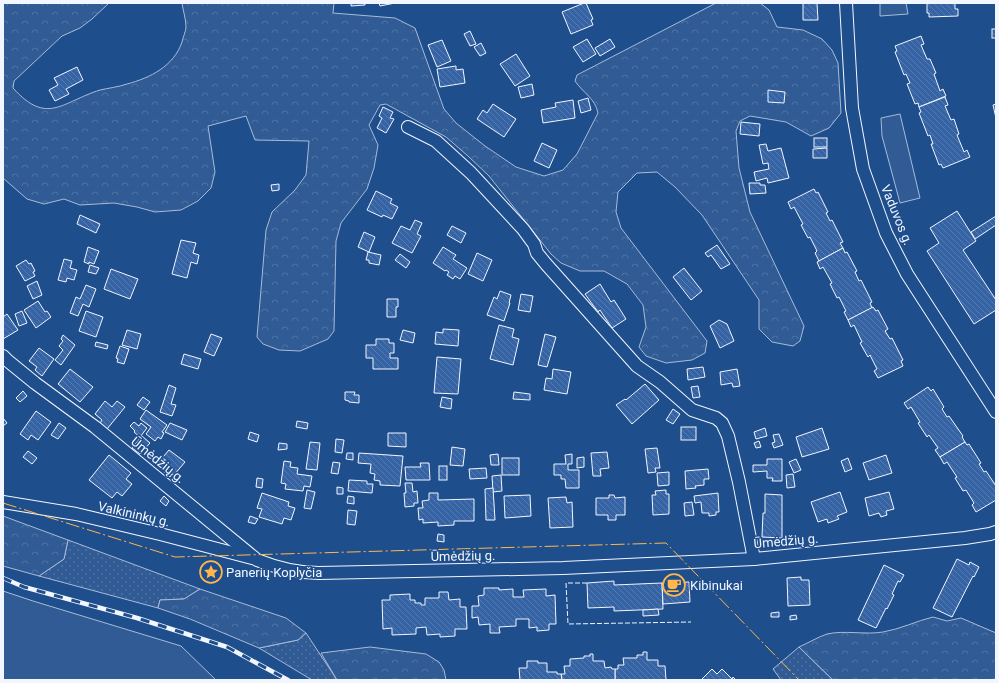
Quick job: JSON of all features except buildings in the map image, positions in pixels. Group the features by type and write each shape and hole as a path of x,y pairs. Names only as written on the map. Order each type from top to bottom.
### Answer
{"street":[{"name":"Vaduvos g.","path":"846,3 852,108 864,169 886,233 907,274 996,412"},
{"path":"408,127 436,141 471,173 523,229 534,244 537,253 546,264 638,366 660,382 692,410 716,418 722,423 728,436 737,474 754,559"},
{"name":"Ūmėdžių g.","path":"3,356 35,383 95,428 257,560 296,572 314,573 563,568 754,559 965,538 996,532"},
{"name":"Valkininkų g.","path":"3,502 84,516 160,534 257,560"}],"green space":[{"path":"3,3 109,3 80,28 62,36 14,81 13,88 25,99 36,106 45,108 55,108 65,105 100,90 136,81 160,70 173,58 182,42 186,30 186,21 182,3 334,3 333,13 395,18 415,28 444,109 456,123 485,146 516,167 544,176 563,170 577,154 598,113 592,99 575,81 577,75 716,3 760,3 769,10 777,27 803,30 822,39 832,50 838,63 841,113 829,128 811,136 786,122 750,116 740,121 736,131 739,168 750,212 804,326 800,341 793,346 772,342 759,329 759,300 702,215 675,187 657,172 637,173 618,192 616,212 621,228 707,341 705,353 692,360 666,363 646,356 639,347 646,327 643,305 627,284 604,271 580,271 561,263 551,254 489,176 468,156 446,137 386,104 380,105 369,125 378,145 374,168 367,189 341,223 336,241 334,331 328,339 300,351 279,350 263,344 257,337 266,230 272,212 295,190 306,175 309,141 255,140 246,116 208,126 215,172 211,188 198,201 181,210 155,212 114,203 80,205 64,199 44,204 27,199 3,178"},
{"path":"3,516 68,540 64,559 39,576 3,566"},
{"path":"68,540 200,589 184,599 160,600 158,608 39,576 64,559"},
{"path":"200,589 286,618 306,633 298,640 259,648 190,619 158,608 160,600 184,599"},
{"path":"933,617 947,621 961,618 996,633 996,680 833,680 799,647 827,634 841,632 883,632"},
{"path":"306,633 337,680 312,680 259,648 298,640"},
{"path":"370,647 426,654 439,662 444,670 446,680 337,680 321,653"},
{"path":"799,647 833,680 781,680 773,669"}],"shaded area":[{"path":"880,3 906,3 908,14 880,16"},
{"path":"900,114 920,198 900,203 882,136 881,118"},
{"path":"3,591 181,646 216,680 3,680"}],"railway":[{"path":"3,578 24,587 137,618 227,647 288,680"}],"fence":[{"path":"587,583 566,583 568,624 691,622"}],"power":[{"path":"3,503 175,557 666,543 799,680"}],"place":[{"name":"Panerių Koplyčia","path":"211,572"},
{"name":"Kibinukai","path":"674,585"}]}
